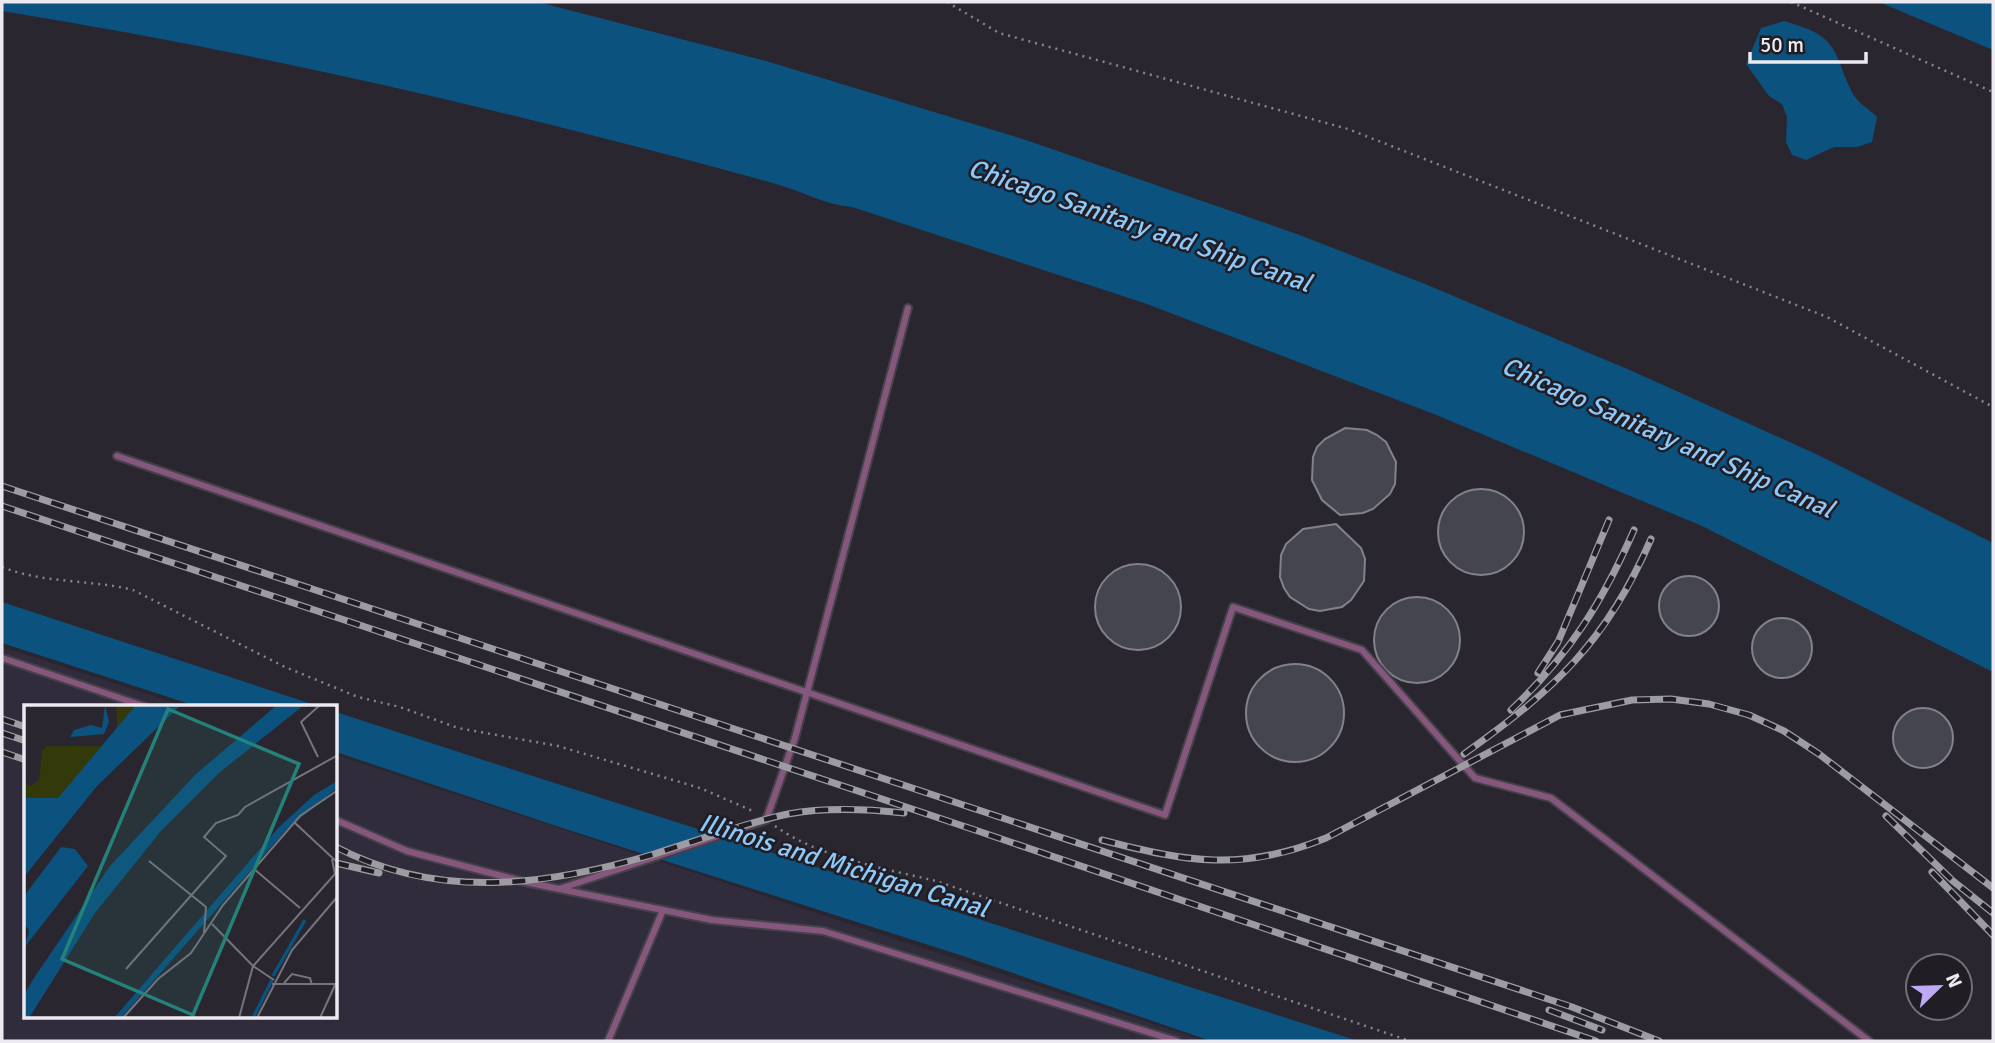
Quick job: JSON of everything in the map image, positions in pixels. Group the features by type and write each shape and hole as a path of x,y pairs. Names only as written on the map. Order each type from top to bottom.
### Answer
{"lane":[{"path":"559,889 766,820 795,738 908,308"},
{"path":"117,456 1165,815 1233,607 1362,650 1475,778 1551,798 1870,1041"},
{"path":"2,658 140,705"},
{"path":"338,821 407,851 559,889 712,920 823,931 1158,1038 1177,1041"},
{"path":"608,1041 663,910"}],"path":[{"path":"947,2 999,33 1348,128 1827,317 1993,407"},
{"path":"1791,2 1993,92"},
{"path":"2,567 46,580 111,584 133,590 285,667 358,697 400,707 458,728 533,739 727,798 795,840 881,868 936,881 1410,1041"}],"shaded area":[{"path":"2,647 181,705 24,705 24,1018 338,1018 338,756 1205,1041 2,1041"}],"water":[{"name":"Chicago Sanitary and Ship Canal","path":"2,2 538,2 766,61 1023,139 1297,234 1425,284 1632,371 1816,454 1993,543 1993,672 1702,526 1434,414 1147,304 852,207 832,204 776,184 682,158 369,82 223,51 2,11"},
{"path":"1879,2 1993,2 1993,50"},
{"path":"1784,21 1816,33 1832,47 1853,94 1877,117 1872,142 1857,147 1834,147 1806,160 1792,155 1786,142 1787,117 1782,104 1769,96 1746,64 1761,28"},
{"path":"2,602 315,705 193,705 2,643"},
{"name":"Illinois and Michigan Canal","path":"338,713 1358,1041 1211,1041 963,956 553,825 338,753"}],"building":[{"path":"1345,428 1367,430 1386,442 1396,462 1395,484 1390,494 1373,509 1363,513 1340,515 1322,500 1312,480 1313,457 1317,447 1325,439"},
{"path":"1481,489 1505,496 1517,508 1524,532 1517,556 1505,568 1481,575 1457,568 1445,556 1438,532 1445,508 1457,496"},
{"path":"1336,524 1361,548 1365,559 1364,581 1351,600 1342,607 1320,611 1309,609 1290,597 1284,588 1280,577 1281,555 1286,544 1303,529"},
{"path":"1138,564 1162,571 1174,583 1181,607 1174,631 1162,643 1138,650 1114,643 1102,631 1095,607 1102,583 1114,571"},
{"path":"1689,576 1706,581 1714,589 1719,606 1714,623 1706,631 1689,636 1672,631 1664,623 1659,606 1664,589 1672,581"},
{"path":"1417,597 1441,604 1453,616 1460,640 1453,664 1441,676 1417,683 1393,676 1381,664 1374,640 1381,616 1393,604"},
{"path":"1782,618 1799,623 1807,631 1812,648 1807,665 1799,673 1782,678 1765,673 1757,665 1752,648 1757,631 1765,623"},
{"path":"1285,664 1305,664 1330,678 1341,694 1344,713 1341,732 1330,748 1305,762 1285,762 1268,754 1254,740 1246,723 1246,703 1254,686 1268,672"},
{"path":"1923,708 1940,713 1948,721 1953,738 1948,755 1940,763 1923,768 1906,763 1898,755 1893,738 1898,721 1906,713"}],"railway":[{"path":"2,486 1572,1007 1659,1041"},
{"path":"2,506 975,830 1596,1041"},
{"path":"1538,673 1558,642 1609,520"},
{"path":"1511,710 1550,669 1582,627 1634,530"},
{"path":"1464,754 1525,708 1574,662 1615,607 1651,539"},
{"path":"1102,840 1188,858 1214,860 1268,856 1326,838 1560,715 1632,700 1671,699 1709,704 1749,715 1784,731 1819,754 1993,888"},
{"path":"2,719 24,726"},
{"path":"2,733 24,740"},
{"path":"2,752 24,759"},
{"path":"338,848 374,864 413,875 492,883 531,880 611,866 788,814 846,809 904,813"},
{"path":"1886,816 1953,881 1993,913"},
{"path":"338,863 379,873"},
{"path":"1932,872 1993,935"},
{"path":"1549,1010 1602,1030"}]}
